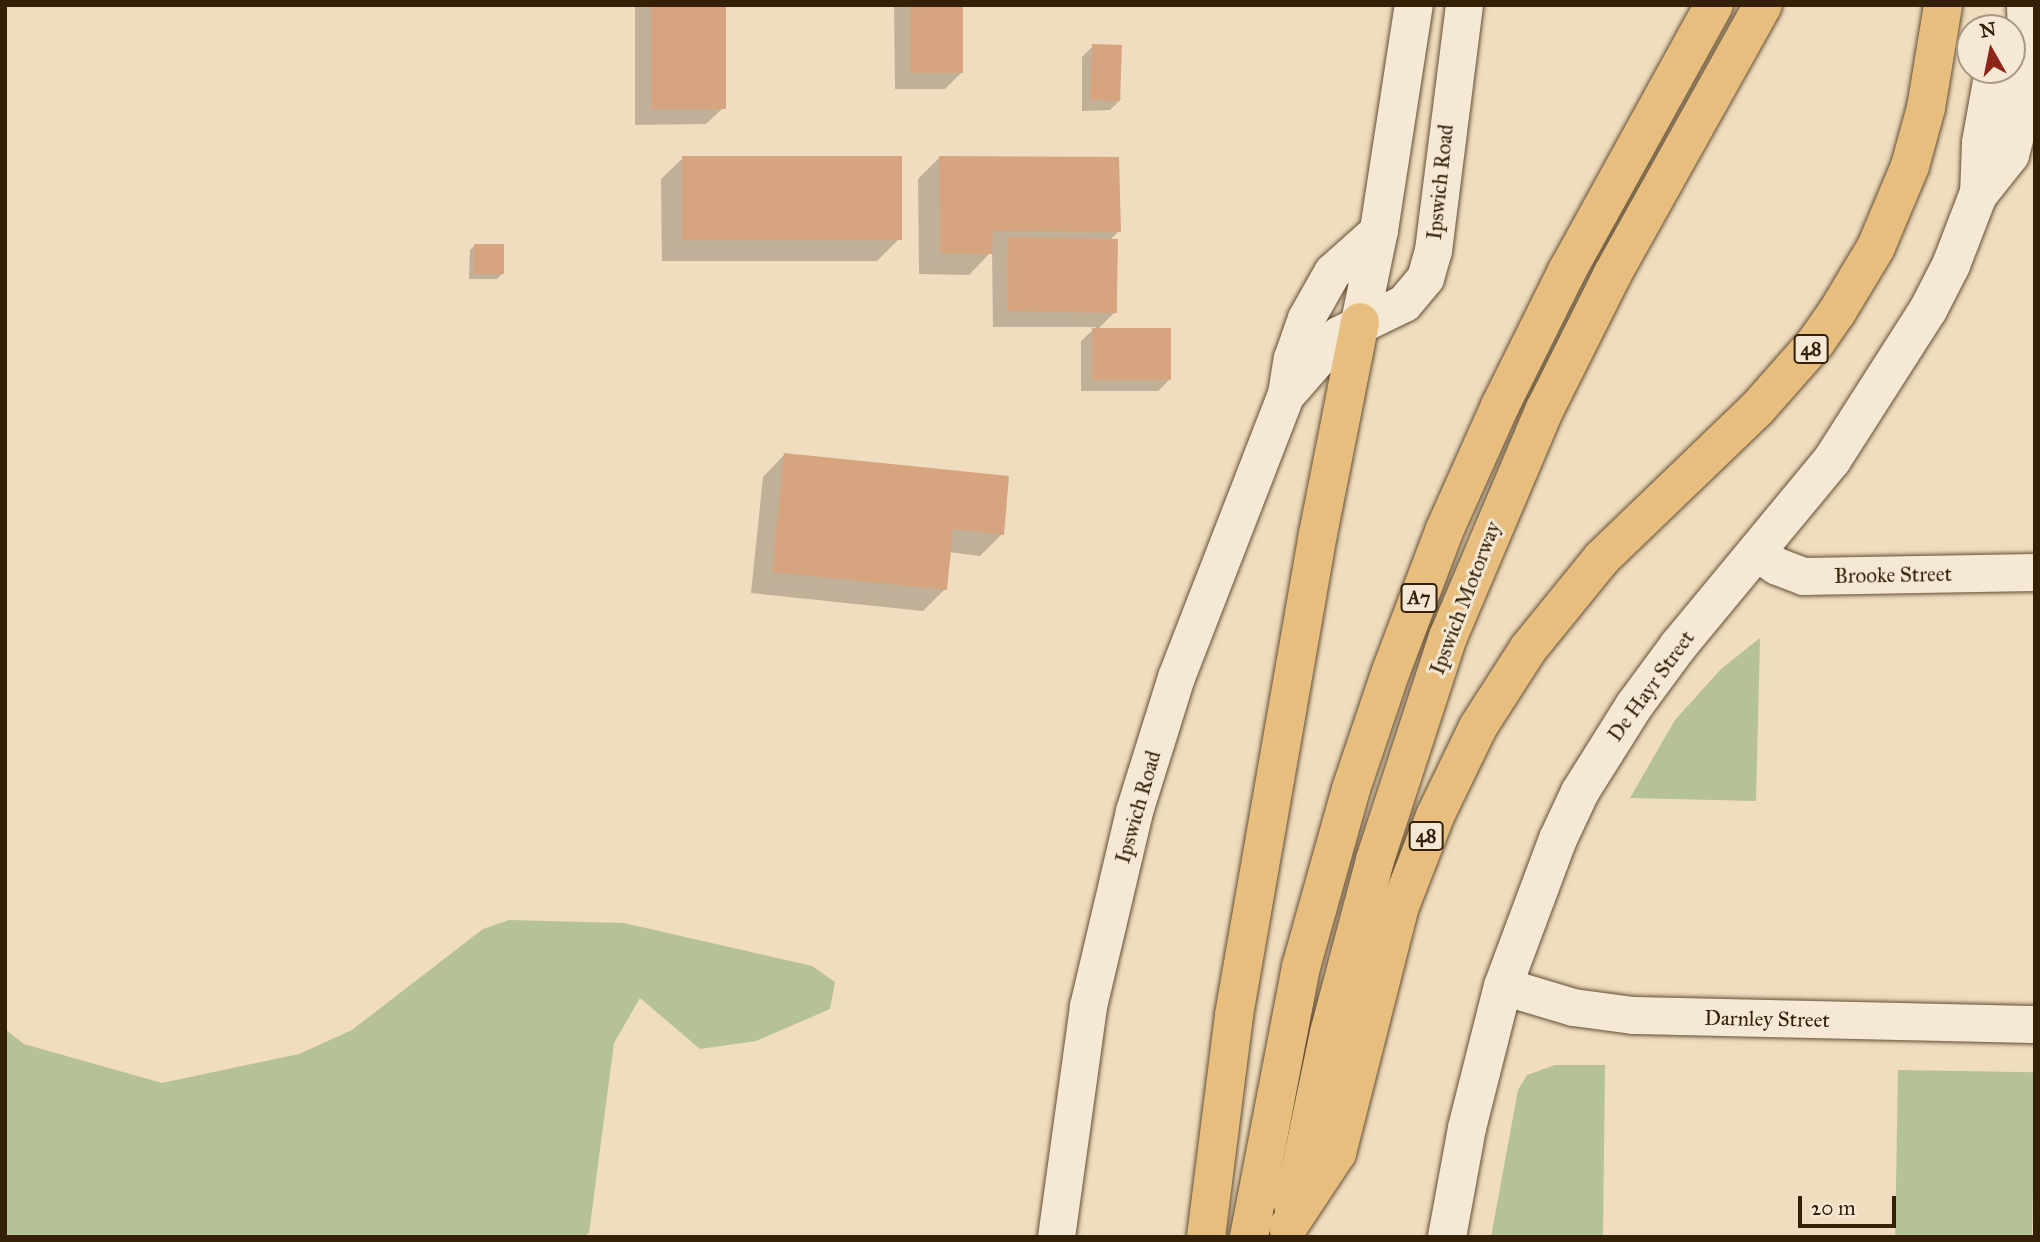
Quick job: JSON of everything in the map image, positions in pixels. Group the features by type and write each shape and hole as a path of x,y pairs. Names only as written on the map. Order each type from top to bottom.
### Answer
{"highway":[{"name":"Ipswich Motorway","path":"1249,1237 1301,967 1351,789 1391,671 1445,529 1500,406 1567,271 1714,5"},
{"name":"Ipswich Motorway","path":"1288,1232 1329,1033 1411,744 1448,637 1545,409 1612,275 1763,5"},
{"name":"48","path":"1288,1232 1337,1153 1399,909 1435,816 1478,727 1528,649 1602,558 1786,378 1838,312 1877,247 1910,166 1931,86 1943,5"},
{"path":"1206,1237 1234,1015 1318,534 1360,322"}],"street":[{"path":"1360,322 1379,230 1414,5"},
{"name":"Ipswich Road","path":"1286,394 1332,340 1360,322 1404,303 1416,292 1425,278 1433,250 1464,5"},
{"name":"De Hayr Street","path":"1447,1237 1467,1128 1503,986 1540,881 1580,792 1660,669 1832,460 1899,359 1951,265 1978,195 2010,155 2029,97 2026,42"},
{"name":"De Hayr Street","path":"1978,195 1980,142 1990,84"},
{"name":"Ipswich Road","path":"1056,1237 1088,1006 1134,811 1176,677 1286,394 1292,358 1319,292 1346,256 1379,230"},
{"name":"Brooke Street","path":"1756,552 1777,566 1803,576 2035,572"},
{"name":"Darnley Street","path":"1503,986 1573,1007 1632,1015 2035,1024"}],"green space":[{"path":"1760,638 1756,801 1630,798 1675,720 1721,669"},
{"path":"509,920 624,923 812,966 835,982 830,1009 756,1041 700,1049 640,998 614,1043 589,1233 584,1237 5,1237 5,1029 24,1044 162,1083 299,1054 352,1030 483,929"},
{"path":"1555,1065 1605,1065 1603,1237 1491,1237 1518,1090 1527,1075"},
{"path":"1898,1070 2035,1072 2032,1237 1895,1237"}],"building":[{"path":"651,5 726,5 726,109 651,109"},
{"path":"910,5 963,5 963,73 910,73"},
{"path":"1092,44 1122,45 1120,101 1090,100"},
{"path":"682,156 902,156 902,240 682,240"},
{"path":"939,156 1119,157 1121,232 993,231 992,254 940,253"},
{"path":"1008,237 1118,239 1117,313 1007,311"},
{"path":"474,244 504,244 504,274 474,274"},
{"path":"1092,328 1171,328 1171,380 1092,380"},
{"path":"784,453 1009,476 1004,535 953,529 947,590 772,572"}]}
